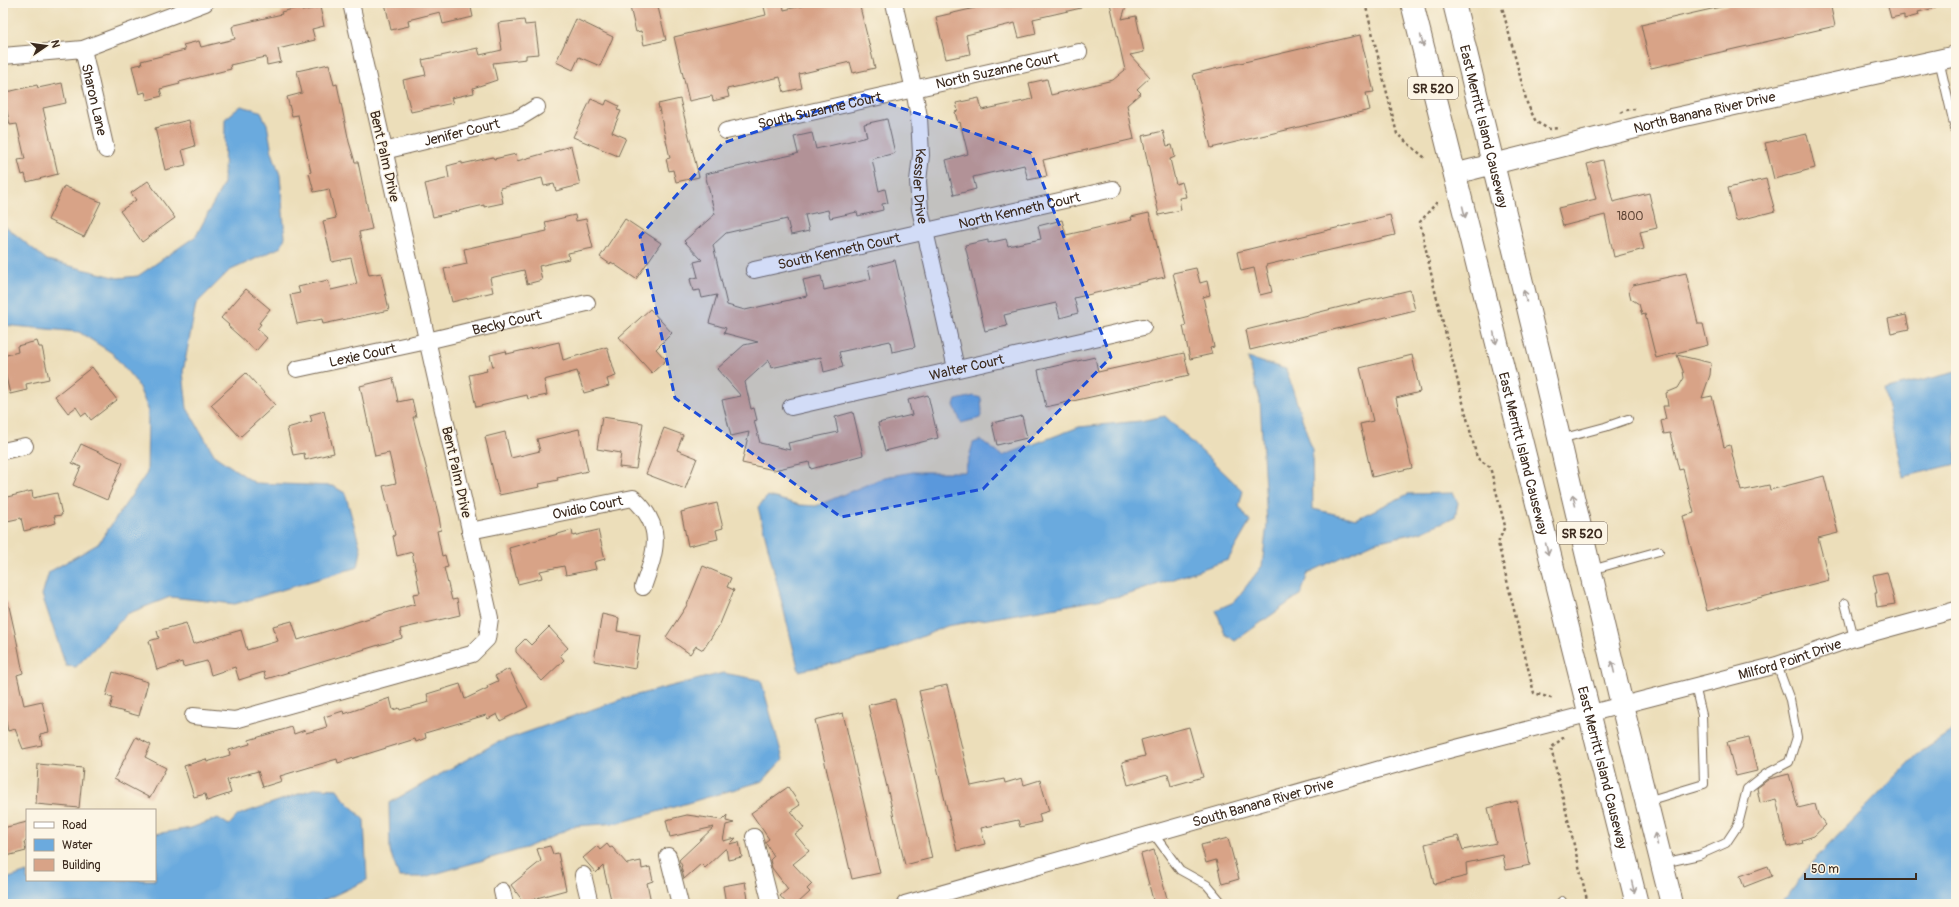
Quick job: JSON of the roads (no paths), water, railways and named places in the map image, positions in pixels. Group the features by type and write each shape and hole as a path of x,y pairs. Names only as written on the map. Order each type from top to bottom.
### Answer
{"main road":[{"name":"East Merritt Island Causeway","path":"1412,3 1518,436 1590,714 1637,904"},
{"name":"East Merritt Island Causeway","path":"1454,3 1560,439 1622,706 1672,904"}],"street":[{"path":"3,56 83,49 204,3"},
{"name":"Bent Palm Drive","path":"193,716 235,720 472,654 487,639 490,618 351,3"},
{"name":"Kessler Drive","path":"894,3 914,90 921,155 918,181 920,209 956,368"},
{"name":"Sharon Lane","path":"83,49 106,150"},
{"name":"North Suzanne Court","path":"914,90 1079,52"},
{"name":"North Banana River Drive","path":"1454,174 1686,116 1948,58"},
{"name":"South Suzanne Court","path":"726,131 914,90"},
{"name":"Jenifer Court","path":"384,151 519,118 537,107"},
{"name":"North Kenneth Court","path":"924,231 1114,189"},
{"name":"South Kenneth Court","path":"754,270 924,231"},
{"name":"Becky Court","path":"427,342 587,303"},
{"name":"Walter Court","path":"791,407 956,368 1143,327"},
{"name":"Lexie Court","path":"297,369 427,342"},
{"path":"3,451 25,446"},
{"name":"Ovidio Court","path":"470,531 633,498 644,508 650,518 654,531 654,554 643,587"},
{"name":"Milford Point Drive","path":"1622,706 1778,665 1854,638 1956,610"},
{"name":"South Banana River Drive","path":"905,904 1433,754 1622,706"},
{"path":"754,837 771,904"},
{"path":"668,856 680,904"},
{"path":"583,875 590,904"}],"lane":[{"path":"1948,58 1956,133"},
{"path":"1560,439 1628,419"},
{"path":"1591,570 1659,551"},
{"path":"1845,603 1854,638"},
{"path":"1662,863 1699,855 1726,843 1738,825 1747,789 1766,774 1789,762 1797,737 1790,700 1778,665"},
{"path":"1646,801 1704,784 1702,715 1695,686"},
{"path":"1153,833 1180,870 1207,886 1223,904"}],"water":[{"path":"241,106 260,111 267,124 272,152 280,175 285,237 281,247 229,271 196,304 183,372 187,408 215,456 255,483 333,486 345,493 361,550 358,567 235,604 170,597 127,614 76,667 66,666 42,595 49,572 98,544 147,473 148,409 137,383 112,353 79,332 3,325 3,222 5,226 47,260 118,278 138,276 196,236 224,183 225,119"},
{"path":"1248,358 1286,369 1312,449 1313,509 1356,519 1408,494 1453,493 1458,503 1455,517 1420,532 1375,542 1308,573 1301,594 1235,641 1225,634 1216,610 1234,602 1262,566 1267,524 1260,400"},
{"path":"1956,372 1956,464 1903,477 1884,390"},
{"path":"974,396 981,398 982,412 980,418 961,423 954,405 956,400"},
{"path":"1165,416 1243,491 1239,506 1250,522 1228,560 1127,595 947,626 886,652 799,671 758,507 768,496 800,505 816,506 885,477 913,472 965,472 973,443 981,440 1002,456 1079,427 1140,421"},
{"path":"723,673 761,680 783,759 763,781 619,823 575,826 526,848 424,877 399,877 390,851 389,803 496,743 625,698"},
{"path":"1956,728 1956,904 1781,904 1814,860 1920,752"},
{"path":"316,788 337,789 344,799 364,820 367,880 314,904 3,904 3,880 26,872 26,881 156,881 156,834 191,828 218,818 229,825 238,815"}]}
